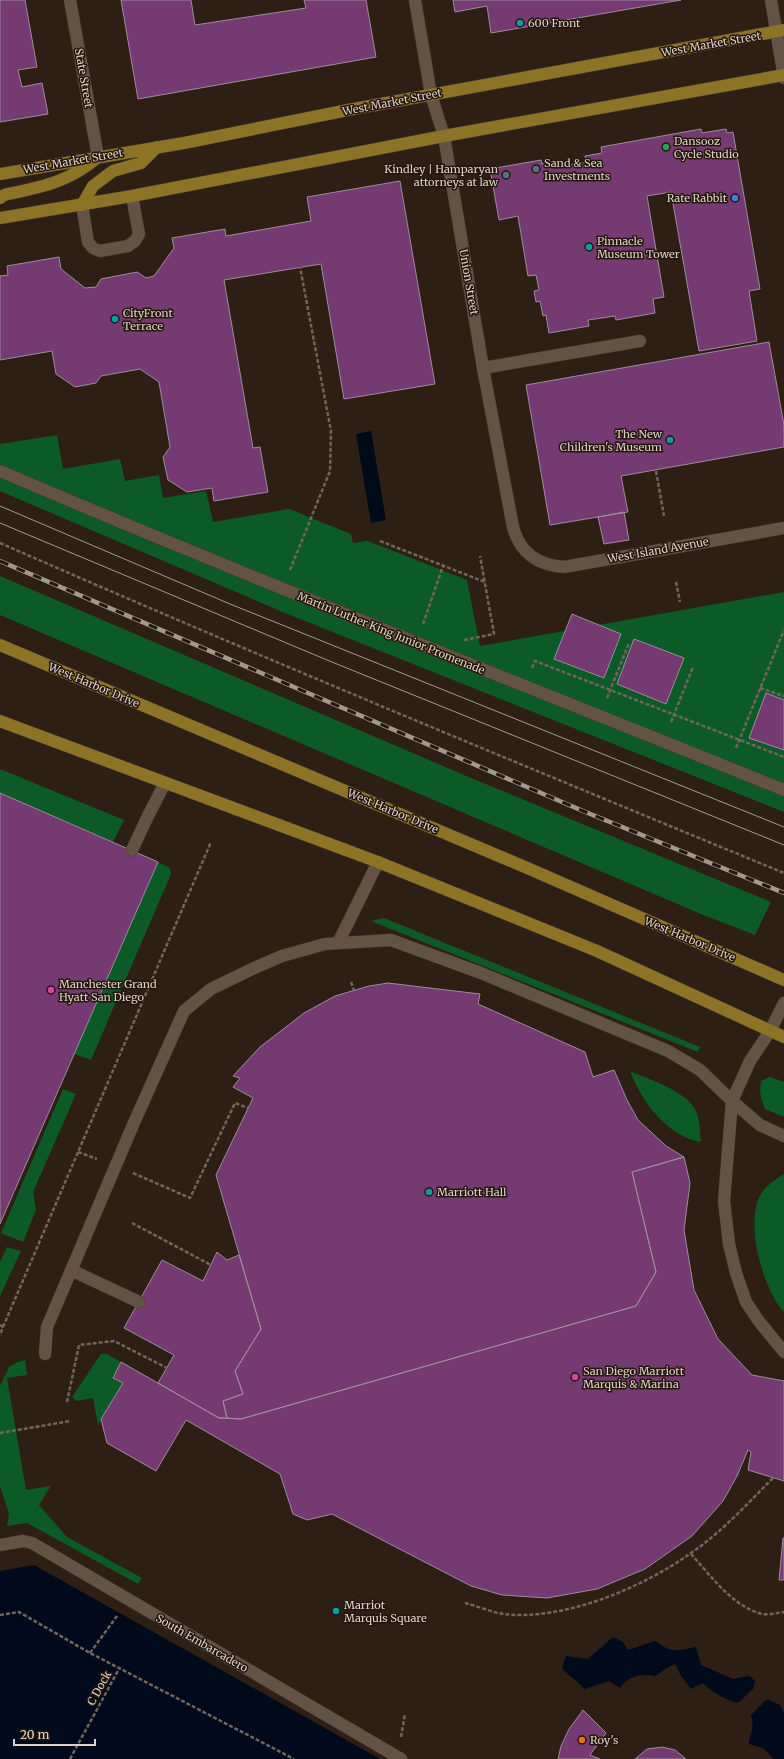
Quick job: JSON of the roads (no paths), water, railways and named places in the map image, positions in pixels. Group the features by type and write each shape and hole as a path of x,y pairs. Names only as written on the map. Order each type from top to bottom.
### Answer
{"main road":[{"name":"West Market Street","path":"0,174 157,147 780,31"},
{"path":"0,218 132,196 444,136 784,76"},
{"path":"82,205 93,186 113,171 141,163 157,147"},
{"path":"0,198 4,195 55,184 86,167 98,157"},
{"name":"West Harbor Drive","path":"0,645 525,867 784,980"},
{"path":"0,721 378,862 597,952 784,1036"}],"street":[{"name":"State Street","path":"70,0 98,157"},
{"name":"Union Street","path":"415,0 431,95 444,136 483,368 515,533 524,551 534,557"},
{"path":"771,0 780,31 784,76"},
{"path":"82,205 88,242 93,248 100,251 128,246 135,241 139,234 132,196"},
{"path":"483,368 640,341"},
{"name":"Martin Luther King Junior Promenade","path":"0,471 118,522 416,644 784,790"},
{"name":"West Island Avenue","path":"534,557 552,566 564,567 784,528"},
{"path":"132,850 165,783"},
{"path":"338,943 378,862"},
{"path":"45,1354 47,1327 133,1125 184,1011 211,989 282,956 325,944 391,940 481,973 668,1051 700,1070 732,1101 760,1125 784,1136"},
{"path":"784,1003 770,1031 750,1061 732,1101 724,1201 729,1244 736,1273 746,1302 758,1320 784,1352"},
{"path":"72,1270 139,1302"},
{"name":"South Embarcadero","path":"0,1545 23,1541 32,1543 401,1759"}],"water":[{"path":"371,431 386,520 371,523 356,434"},
{"path":"34,1565 380,1759 0,1759 0,1571"},
{"path":"613,1637 623,1642 628,1650 655,1641 665,1648 674,1650 696,1647 701,1665 733,1679 749,1676 755,1681 753,1689 738,1703 719,1695 703,1683 691,1689 681,1676 675,1664 656,1676 641,1675 631,1678 620,1688 609,1681 585,1689 562,1669 566,1656 588,1659"},
{"path":"767,1699 780,1705 784,1713 784,1759 774,1759 763,1748 749,1744 752,1728 751,1715"}],"tram line":[{"path":"0,506 230,604 784,827"},
{"path":"0,523 327,660 784,845"}],"railway":[{"path":"0,561 583,811 784,893"}],"place":[{"name":"600 Front","path":"520,23"},
{"name":"Dansooz Cycle Studio","path":"666,147"},
{"name":"Sand & Sea Investments","path":"536,169"},
{"name":"Kindley | Hamparyan attorneys at law","path":"506,175"},
{"name":"Rate Rabbit","path":"735,198"},
{"name":"Pinnacle Museum Tower","path":"589,247"},
{"name":"CityFront Terrace","path":"115,319"},
{"name":"The New Children's Museum","path":"670,440"},
{"name":"Manchester Grand Hyatt San Diego","path":"51,990"},
{"name":"Marriott Hall","path":"429,1192"},
{"name":"San Diego Marriott Marquis & Marina","path":"575,1377"},
{"name":"Marriot Marquis Square","path":"336,1611"},
{"name":"Roy's","path":"582,1740"}]}
